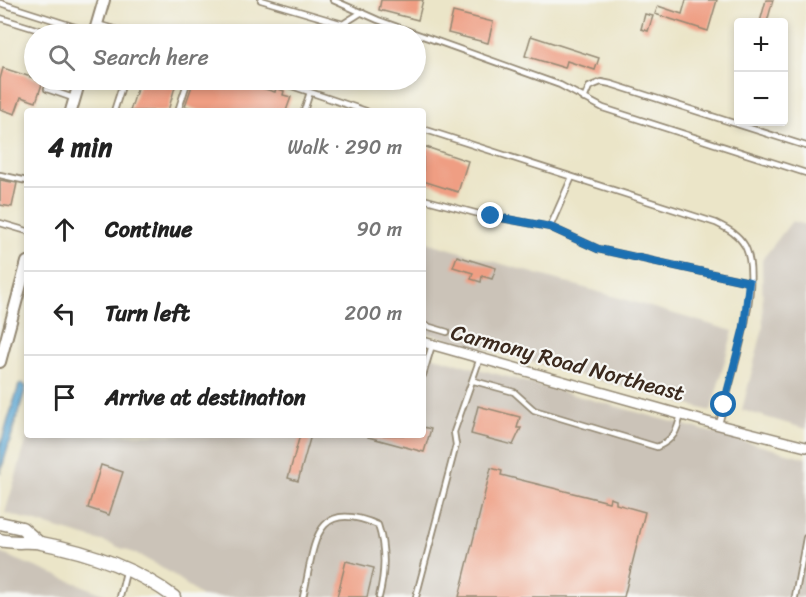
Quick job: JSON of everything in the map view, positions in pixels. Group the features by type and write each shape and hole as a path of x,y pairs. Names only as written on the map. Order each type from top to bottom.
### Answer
{"main road":[{"path":"1,523 22,528 38,542"},
{"path":"0,540 17,544 38,542 87,554 127,569 155,583 174,597"}],"street":[{"path":"97,24 104,0"},
{"path":"72,108 77,90"},
{"path":"0,362 24,273"},
{"name":"Carmony Road Northeast","path":"427,344 707,422 719,423 806,447"}],"lane":[{"path":"261,0 343,24 362,12"},
{"path":"333,0 395,24"},
{"path":"0,3 74,24"},
{"path":"0,18 24,25"},
{"path":"426,36 560,85 603,108 806,173"},
{"path":"584,99 589,87 600,82 611,84 806,146"},
{"path":"50,90 75,98"},
{"path":"115,108 121,90"},
{"path":"179,108 185,90"},
{"path":"304,90 357,108"},
{"path":"305,108 310,92"},
{"path":"426,130 729,229 745,246 751,266 744,327 719,423"},
{"path":"0,175 24,180"},
{"path":"550,227 572,177"},
{"path":"426,200 479,214 550,227 598,249 749,282"},
{"path":"0,224 24,230"},
{"path":"426,326 447,332"},
{"path":"416,597 456,445 454,432 474,381 480,358"},
{"path":"474,381 514,392 534,410 657,447 669,441 677,432 681,413"},
{"path":"303,597 318,533 324,523 339,515 361,518 378,525 382,538 384,576 379,597"},
{"path":"795,597 806,538"},
{"path":"120,597 127,569"}],"shaded area":[{"path":"792,221 806,225 806,429 742,410 763,328 762,260"},
{"path":"426,242 733,331 711,411 426,333"},
{"path":"426,355 806,458 806,597 202,597 171,573 139,555 105,542 5,513 27,438 426,438"},
{"path":"0,553 111,597 0,597"}],"water":[{"path":"22,383 24,385 24,394 0,474 0,446 19,385"}],"building":[{"path":"381,0 423,0 418,20 379,10"},
{"path":"686,0 717,0 708,31 655,14 658,6 682,14"},
{"path":"766,0 773,0 768,18 761,18"},
{"path":"453,12 493,22 488,43 448,33"},
{"path":"645,14 653,16 648,31 641,29"},
{"path":"531,36 599,58 595,70 567,61 565,68 525,56"},
{"path":"3,68 24,75 24,90 40,90 36,102 21,97 15,114 0,109 0,79"},
{"path":"137,90 174,90 169,108 131,108"},
{"path":"191,90 268,90 275,92 281,90 284,91 283,95 291,97 287,108 191,108 185,106"},
{"path":"426,147 468,161 458,192 426,182"},
{"path":"0,180 17,183 12,207 0,205"},
{"path":"457,256 496,268 492,279 482,276 481,282 471,279 473,273 453,267"},
{"path":"478,406 520,417 517,428 521,428 513,445 471,434"},
{"path":"426,428 431,429 424,452 372,438 426,438"},
{"path":"299,438 310,438 298,481 288,478"},
{"path":"101,465 123,472 109,515 88,508"},
{"path":"491,468 502,471 501,475 609,502 610,498 616,500 616,504 645,512 624,597 459,597"},
{"path":"346,561 374,568 367,597 337,597"}],"route":[{"path":"491,216 550,227 598,249 749,282 744,327 724,405"}]}
